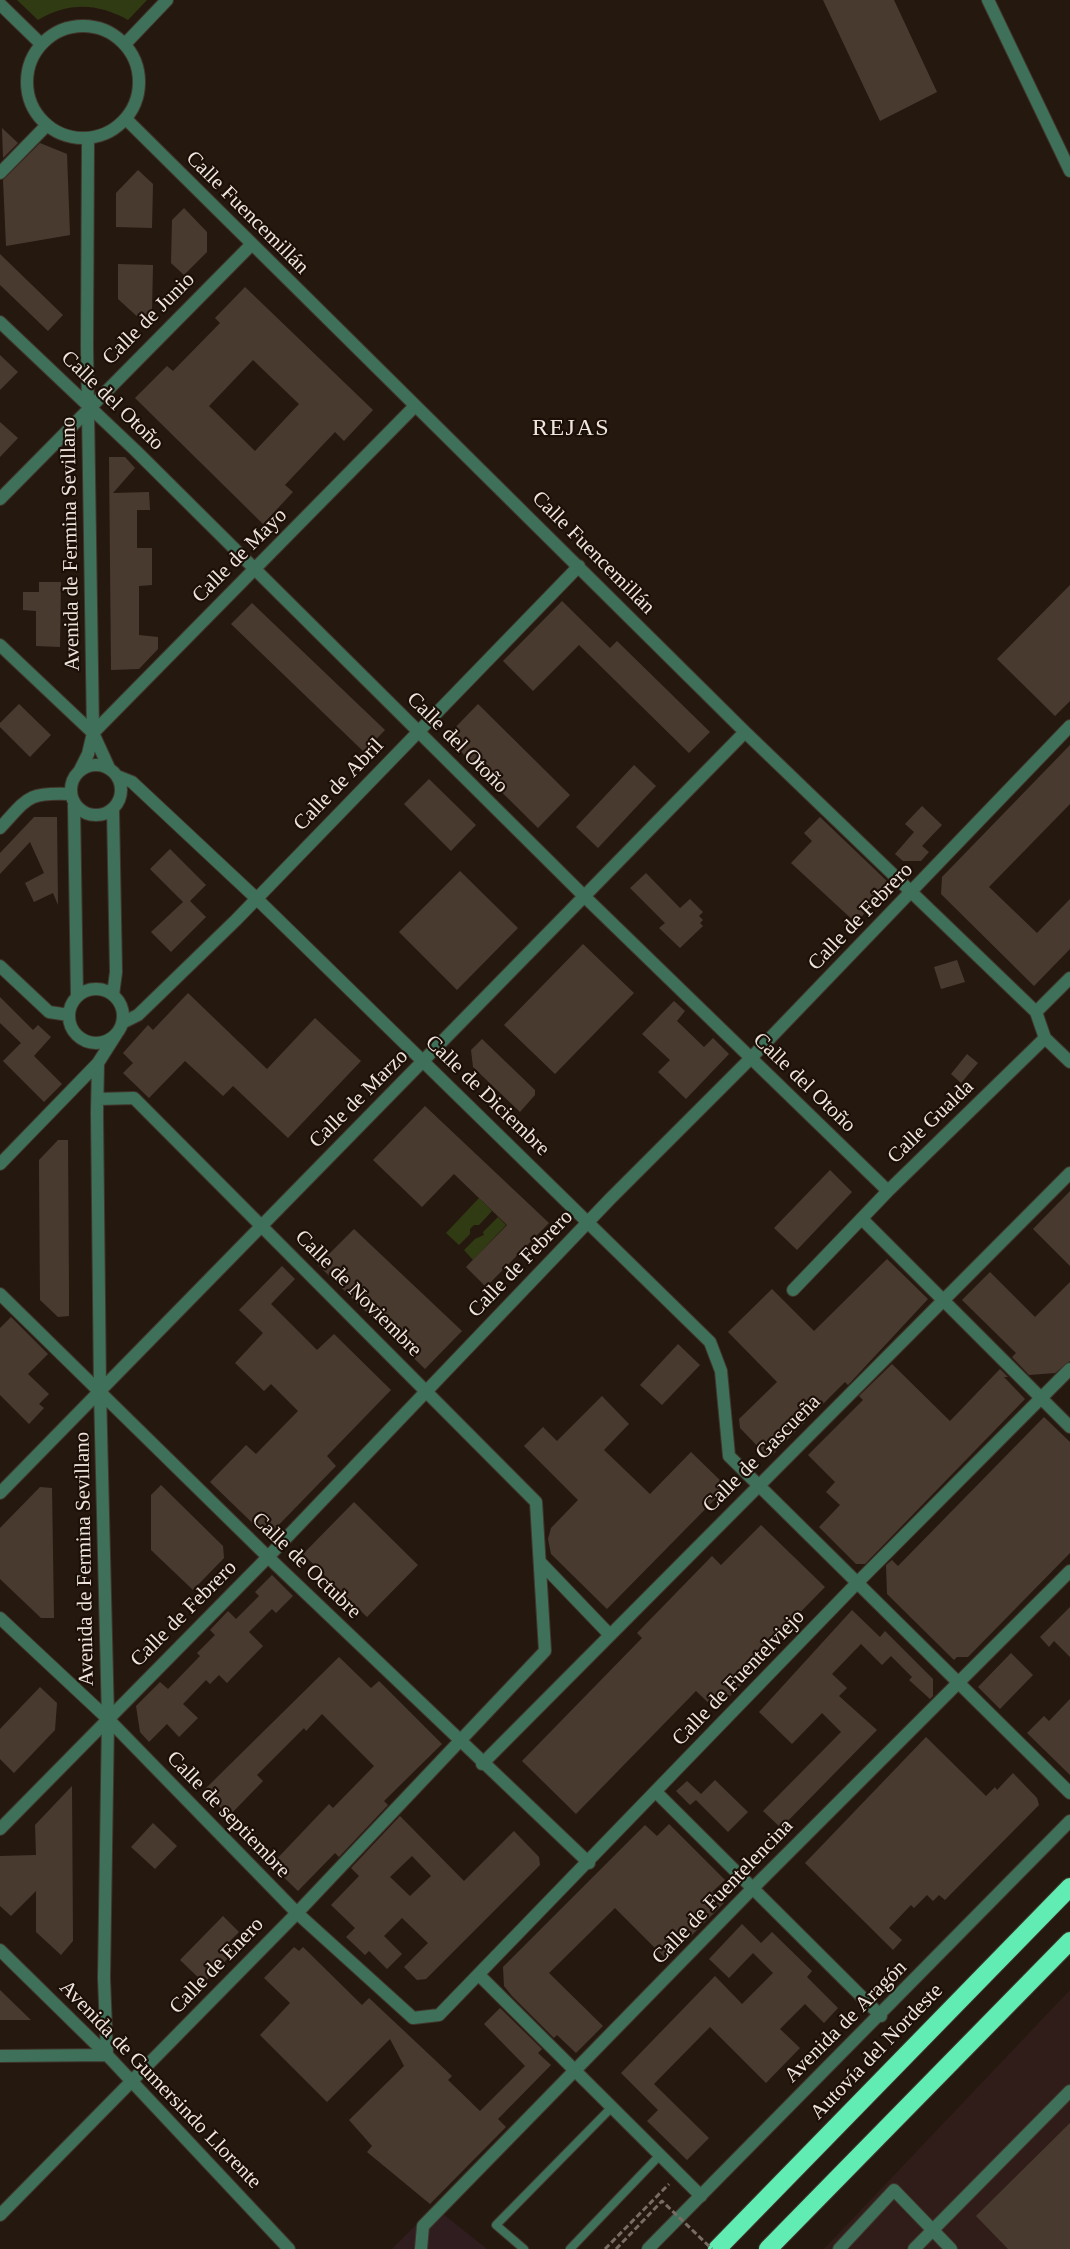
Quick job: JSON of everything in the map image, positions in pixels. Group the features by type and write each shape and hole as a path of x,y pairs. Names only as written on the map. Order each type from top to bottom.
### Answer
{"highway":[{"name":"Autovía del Nordeste","path":"717,2249 1070,1887"},
{"path":"768,2249 1070,1941"}],"street":[{"path":"125,44 167,0"},
{"path":"988,0 1070,171"},
{"path":"0,4 41,44"},
{"path":"83,26 110,32 125,44 134,57 139,73 139,89 135,105 126,119 109,132 88,139 66,136 46,126 35,112 27,86 31,60 41,44 56,33 83,26"},
{"name":"Calle Fuencemillán","path":"126,119 745,732 913,891 1036,1012"},
{"path":"0,173 46,126"},
{"name":"Avenida de Fermina Sevillano","path":"80,770 88,754 93,733 88,139"},
{"name":"Calle de Junio","path":"0,499 89,406 251,244"},
{"name":"Calle del Otoño","path":"0,322 89,406 585,897 888,1191"},
{"name":"Calle de Mayo","path":"93,733 415,406"},
{"name":"Calle de Abril","path":"119,1028 138,1015 257,898 579,566"},
{"path":"0,645 93,733"},
{"name":"Calle de Febrero","path":"0,1829 268,1557 1070,726"},
{"name":"Calle de Marzo","path":"0,1493 745,732"},
{"name":"Avenida de Fermina Sevillano","path":"93,733 113,772"},
{"path":"0,828 29,796 46,793 72,800 82,812 93,816 103,815 113,809 120,799 121,787 113,772 99,764 80,770 71,781 72,800 77,997 69,1015 70,1023 98,1063"},
{"name":"Calle de Diciembre","path":"113,772 132,782 257,898 710,1342 721,1371 729,1456 1070,1793"},
{"path":"113,809 116,972 113,995"},
{"path":"0,966 49,1012 69,1015"},
{"path":"1070,978 1036,1012 1045,1038 1070,1062"},
{"path":"0,1164 98,1063 119,1028 122,1008 113,995 95,989 77,997"},
{"path":"79,1037 99,1042 119,1028"},
{"name":"Calle Gualda","path":"793,1290 888,1191 1045,1038"},
{"name":"Avenida de Fermina Sevillano","path":"98,1063 100,1391 108,1719 104,1978 107,2055"},
{"name":"Calle de Noviembre","path":"98,1099 134,1098 262,1224 536,1502 545,1651 459,1741"},
{"name":"Calle de Gascueña","path":"483,1764 609,1634 1070,1173"},
{"path":"862,1219 1070,1427"},
{"name":"Calle de Octubre","path":"0,1294 268,1557 589,1863"},
{"name":"Calle de Fuentelviejo","path":"439,2015 589,1863 856,1584 1070,1369"},
{"path":"540,1562 609,1634"},
{"name":"Calle de Fuentelencina","path":"421,2249 423,2226 753,1888 1070,1571"},
{"name":"Calle de septiembre","path":"0,1618 108,1719 297,1912 413,2018 439,2015"},
{"name":"Calle de Enero","path":"0,2216 133,2082 459,1741"},
{"path":"656,1792 881,2016"},
{"name":"Avenida de Aragón","path":"648,2249 881,2016 1070,1821"},
{"name":"Avenida de Gumersindo Llorente","path":"0,1950 107,2055 289,2249"},
{"path":"479,1975 701,2196"},
{"path":"0,2056 107,2055"},
{"path":"914,2249 1070,2091"},
{"path":"839,2249 894,2190 951,2249"}],"lane":[{"path":"524,2249 496,2225 612,2108"},
{"path":"570,2249 660,2155"}],"path":[{"path":"605,2249 679,2174"},
{"path":"616,2249 662,2201 712,2249"}],"shaded area":[{"path":"1070,1990 1070,2249 824,2249"},
{"path":"435,2206 448,2218 487,2249 392,2249"}],"green space":[{"path":"17,0 147,0 128,20 105,10 83,7 61,10 38,20"},
{"path":"479,1198 492,1211 479,1225 474,1225 470,1229 470,1234 459,1245 446,1233"},
{"path":"498,1217 506,1225 473,1260 464,1250 475,1239 484,1235 483,1232"}],"building":[{"path":"823,0 894,0 937,92 880,121"},
{"path":"2,128 18,143 3,158"},
{"path":"40,143 67,154 70,235 6,246 3,180"},
{"path":"138,170 153,184 152,228 116,227 116,193"},
{"path":"184,208 207,232 207,252 184,275 171,263 172,220"},
{"path":"0,254 63,315 48,331 0,285"},
{"path":"118,264 153,265 152,310 141,320 118,299"},
{"path":"245,287 373,410 344,441 335,432 285,485 293,492 263,524 135,398 167,366 173,371 220,323 215,318","holes":["253,360 299,404 255,451 209,406"]},
{"path":"0,355 18,372 0,390"},
{"path":"0,422 18,438 0,457"},
{"path":"109,457 125,457 135,468 113,493 149,492 150,510 137,510 137,548 152,548 152,585 139,586 139,635 158,637 158,649 139,669 111,670"},
{"path":"39,582 61,582 60,647 36,646 36,611 23,610 23,592 39,592"},
{"path":"1070,585 1070,701 1055,716 997,659"},
{"path":"562,601 610,648 617,641 710,732 689,753 579,645 533,691 503,661"},
{"path":"252,603 385,730 364,752 231,624"},
{"path":"19,704 51,735 30,757 0,727 0,723"},
{"path":"478,704 570,795 538,828 446,737"},
{"path":"1070,745 1070,804 989,887 1037,933 1070,899 1070,949 1034,986 941,894 942,877"},
{"path":"634,765 656,786 598,848 576,827"},
{"path":"429,779 476,825 451,851 404,804"},
{"path":"922,806 942,825 922,846 929,852 921,861 903,861 895,854 914,832 905,824"},
{"path":"34,817 57,817 58,905 53,893 34,902 25,883 44,873 30,842 0,874 0,853"},
{"path":"820,817 890,884 856,923 791,863 812,841 804,833"},
{"path":"170,849 206,885 190,901 206,917 171,952 151,932 183,902 150,869"},
{"path":"460,871 518,928 457,990 399,932"},
{"path":"646,873 680,908 690,899 703,912 699,916 703,920 700,923 703,926 680,948 659,928 665,923 630,888"},
{"path":"583,944 634,993 555,1074 504,1025"},
{"path":"957,960 965,982 941,989 934,967"},
{"path":"188,993 267,1069 315,1018 361,1061 288,1138 233,1086 223,1096 185,1061 149,1098 123,1073 133,1063 123,1053 148,1025 153,1030"},
{"path":"0,997 33,1030 38,1025 51,1037 34,1056 62,1084 44,1102 3,1061 21,1043 0,1023"},
{"path":"674,1001 685,1011 677,1021 704,1047 713,1038 729,1054 686,1099 658,1072 670,1060 642,1034"},
{"path":"482,1039 535,1090 535,1095 520,1112 473,1067 471,1050"},
{"path":"967,1054 978,1063 961,1083 951,1074"},
{"path":"425,1106 549,1223 486,1287 466,1267 507,1225 454,1174 422,1207 373,1160"},
{"path":"58,1140 68,1140 69,1316 58,1317 40,1300 39,1160"},
{"path":"830,1170 852,1192 797,1250 774,1228"},
{"path":"1070,1191 1070,1266 1033,1229"},
{"path":"354,1229 462,1331 425,1369 318,1265"},
{"path":"887,1259 928,1299 848,1385 845,1382 769,1458 740,1428 739,1419 777,1382 728,1332 772,1289 814,1331"},
{"path":"282,1266 295,1279 271,1304 317,1350 334,1334 391,1390 327,1456 336,1466 267,1537 210,1482 246,1445 256,1454 298,1411 271,1384 264,1391 235,1363 263,1333 239,1310"},
{"path":"990,1272 1035,1317 1070,1282 1070,1361 1055,1373 1029,1375 1012,1357 1016,1353 962,1300"},
{"path":"11,1317 48,1354 28,1374 49,1394 39,1404 44,1408 29,1424 0,1395 0,1328"},
{"path":"678,1344 700,1365 662,1405 640,1385"},
{"path":"892,1364 950,1421 1000,1369 1008,1377 1004,1377 1025,1399 865,1564 856,1564 819,1527 840,1505 826,1492 835,1482 808,1455 863,1400 859,1396"},
{"path":"602,1396 629,1424 604,1450 650,1494 691,1452 727,1487 607,1609 551,1554 548,1539 551,1528 578,1500 524,1446 543,1427 557,1441"},
{"path":"1044,1417 1070,1442 1070,1553 968,1657 957,1657 954,1660 887,1594 886,1565 892,1560 898,1566"},
{"path":"161,1485 223,1546 224,1558 193,1590 151,1550 151,1495"},
{"path":"40,1487 52,1488 54,1618 41,1618 0,1579 0,1528"},
{"path":"354,1502 418,1565 367,1617 303,1554"},
{"path":"761,1525 825,1587 771,1642 773,1644 744,1673 748,1678 716,1710 696,1691 576,1814 522,1761 642,1638 637,1633 712,1556 721,1565"},
{"path":"272,1575 293,1596 276,1613 272,1609 249,1632 263,1646 227,1683 219,1675 210,1684 206,1680 183,1704 198,1718 179,1737 167,1724 149,1742 140,1732 136,1706 160,1682 168,1689 200,1656 197,1653 215,1635 210,1630 228,1611 236,1619 259,1596 255,1592"},
{"path":"1070,1607 1070,1657 1054,1641 1049,1647 1040,1637"},
{"path":"852,1610 880,1637 885,1631 933,1679 933,1696 930,1699 909,1680 912,1677 891,1656 882,1665 861,1644 832,1674 847,1688 839,1696 877,1730 781,1828 763,1811 841,1732 822,1713 792,1744 759,1712"},
{"path":"1011,1653 1033,1675 1000,1709 978,1687"},
{"path":"339,1657 371,1688 379,1681 442,1744 384,1801 388,1805 339,1857 335,1853 298,1891 271,1865 329,1804 333,1808 374,1766 322,1714 306,1731 304,1728 257,1775 263,1781 229,1816 203,1791"},
{"path":"40,1687 57,1703 55,1730 14,1773 0,1759 0,1729"},
{"path":"1070,1699 1070,1775 1027,1733 1044,1716 1049,1721"},
{"path":"926,1737 986,1796 995,1787 997,1790 1013,1773 1037,1798 1039,1805 945,1900 939,1895 933,1901 927,1895 914,1908 911,1905 889,1928 902,1940 893,1950 805,1863"},
{"path":"715,1780 748,1812 728,1832 696,1800 690,1805 676,1791 687,1781 701,1794"},
{"path":"72,1786 73,1941 61,1955 36,1932 36,1891 11,1916 0,1906 0,1856 36,1855 35,1825"},
{"path":"400,1816 464,1881 514,1831 539,1857 540,1865 426,1979 417,1980 404,1967 428,1943 402,1918 384,1936 402,1954 387,1969 369,1951 365,1955 346,1937 355,1928 331,1905 359,1876 351,1868","holes":["412,1856 431,1876 410,1896 390,1877"]},
{"path":"153,1823 177,1846 155,1869 131,1847"},
{"path":"669,1824 725,1880 712,1892 724,1903 667,1960 615,1908 549,1973 603,2026 576,2053 557,2035 554,2038 512,1996 504,1986 503,1967 645,1825 657,1836"},
{"path":"223,1916 239,1932 228,1943 236,1950 204,1983 180,1960"},
{"path":"742,1924 761,1943 772,1932 812,1971 807,1977 838,2008 824,2023 805,2004 780,2029 800,2048 766,2083 710,2027 654,2084 709,2138 687,2160 647,2121 658,2110 621,2073 715,1976 742,2004 773,1973 753,1953 729,1978 709,1959"},
{"path":"294,1947 299,1951 303,1947 362,2005 369,1998 452,2076 448,2080 480,2111 525,2066 484,2024 500,2008 542,2049 538,2053 551,2065 498,2119 506,2127 430,2204 367,2152 372,2146 349,2120 404,2066 390,2039 327,2102 260,2035 290,2003 264,1978"},
{"path":"0,1990 31,2020 0,2020"},
{"path":"1070,2123 1070,2249 1008,2249 976,2216"}],"district":[{"name":"REJAS","path":"571,429"}]}
